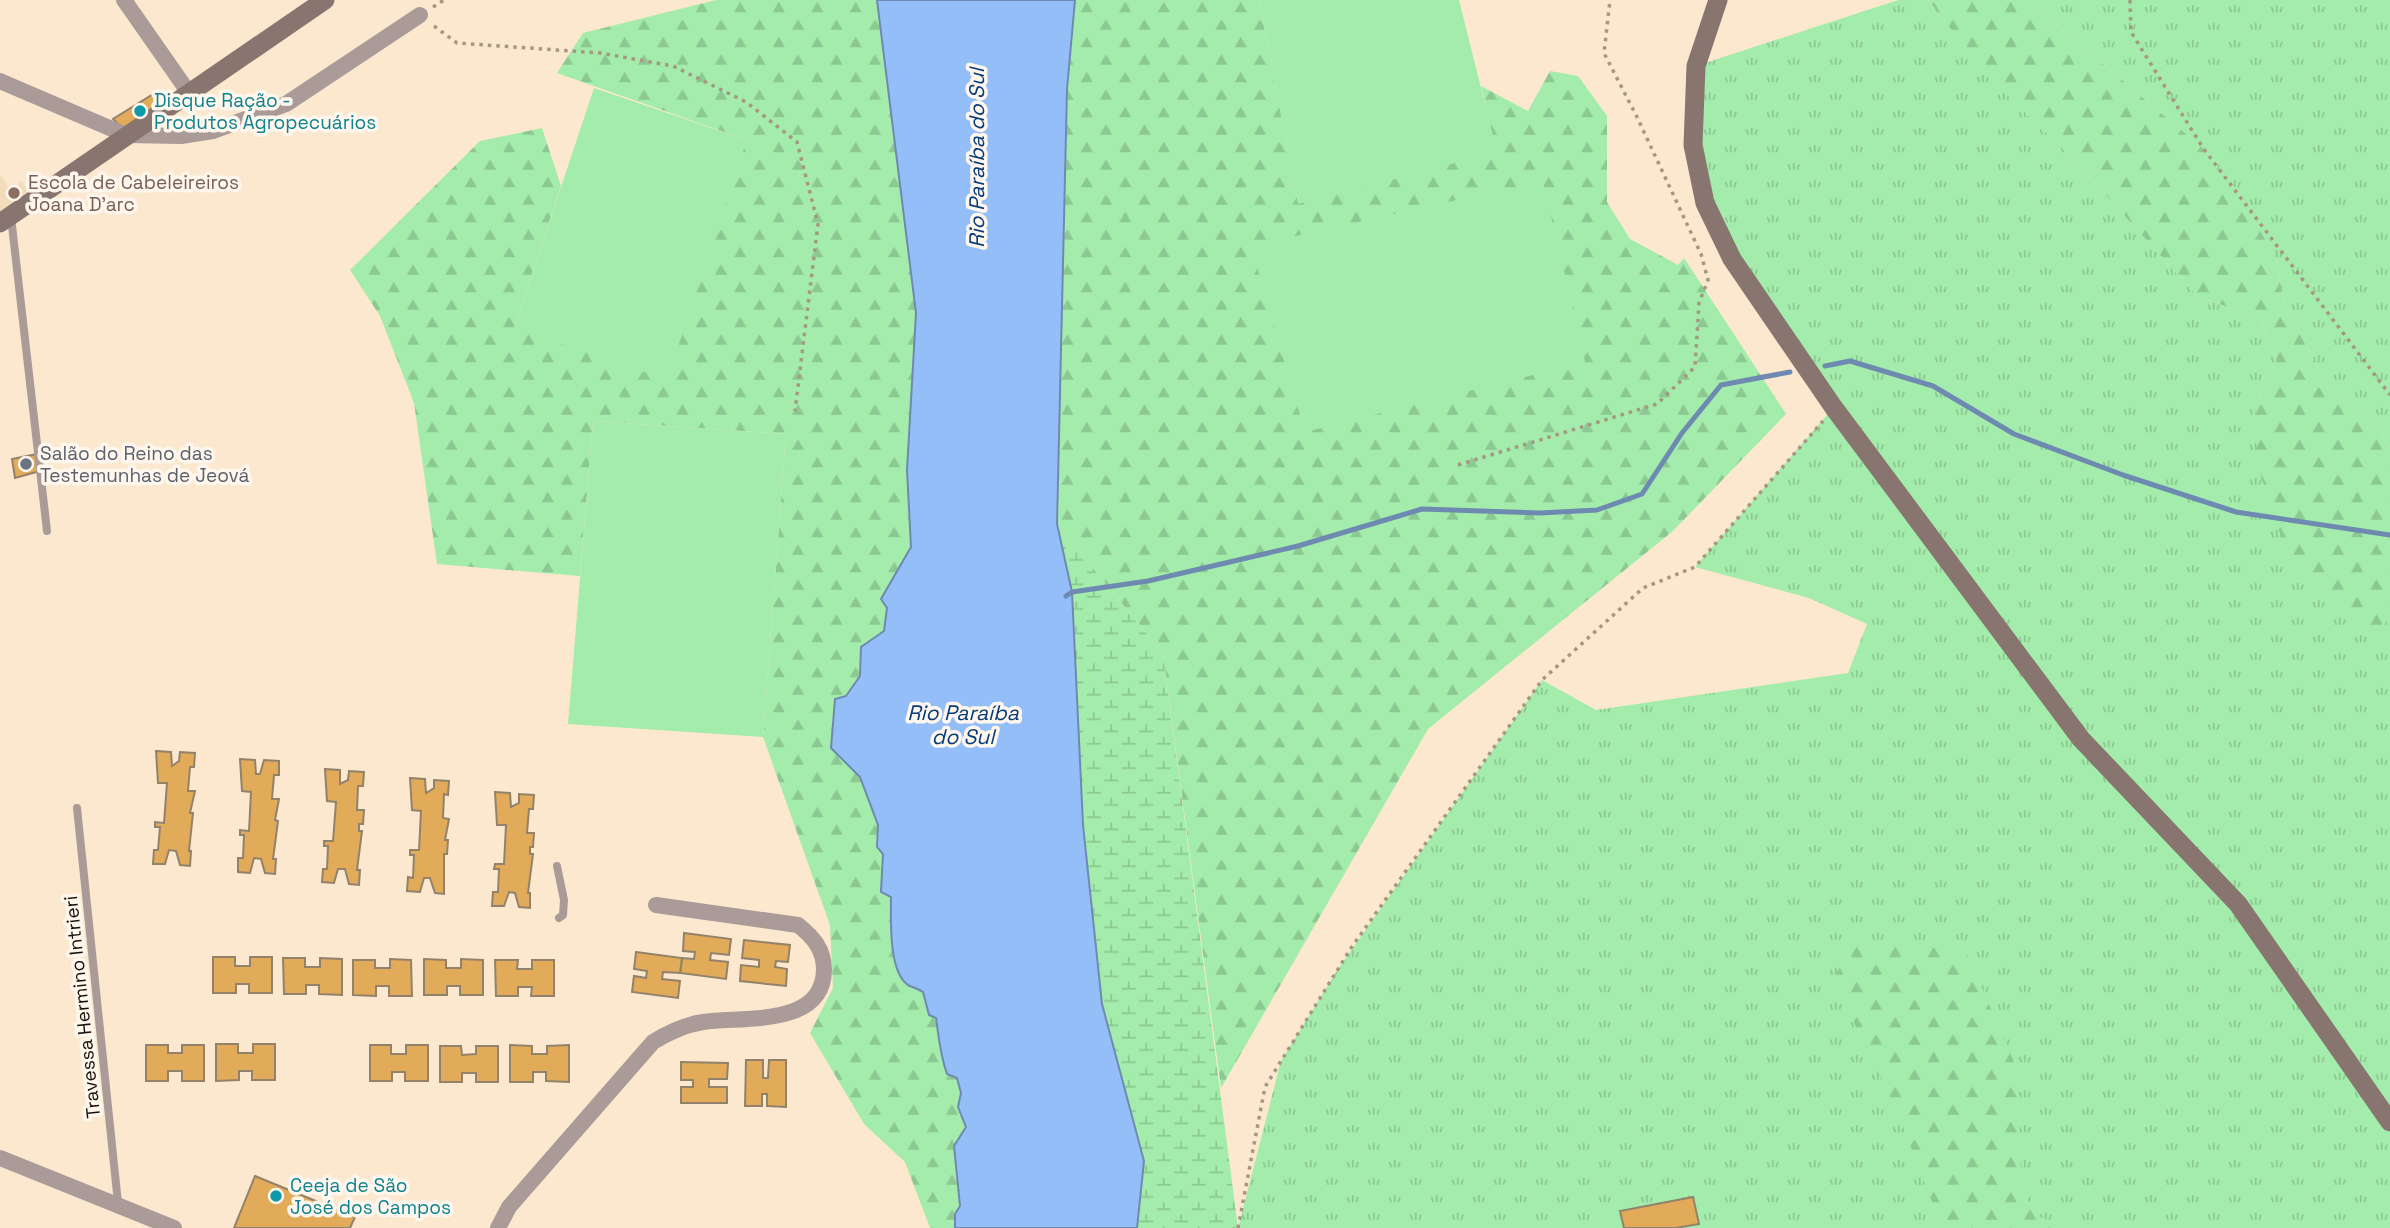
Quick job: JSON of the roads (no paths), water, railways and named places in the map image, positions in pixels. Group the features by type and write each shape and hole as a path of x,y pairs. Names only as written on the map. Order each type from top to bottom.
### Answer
{"main road":[{"path":"5,220 325,0"},
{"path":"1718,0 1696,66 1692,104 1693,145 1705,203 1731,259 1834,408 2081,739 2238,904 2390,1122"}],"street":[{"path":"124,0 189,93"},
{"path":"0,81 126,135 181,136 213,131 286,104 420,15"},
{"path":"498,1228 509,1207 653,1042 673,1030 702,1023 777,1016 798,1011 812,1000 823,984 821,952 813,937 798,925 656,905"},
{"path":"0,1158 118,1203 174,1228"}],"lane":[{"path":"5,220 47,531"},
{"name":"Travessa Hermino Intrieri","path":"77,808 118,1203"},
{"path":"557,866 564,900 564,909 559,918"}],"water":[{"name":"Rio Paraíba do Sul","path":"877,0 1075,0 1067,89 1057,524 1072,592 1083,825 1102,1004 1144,1161 1137,1228 955,1228 955,1214 960,1206 954,1146 966,1127 958,1107 961,1093 957,1078 947,1074 936,1018 929,1015 923,992 908,985 897,968 892,944 891,897 881,892 883,854 877,847 878,825 860,777 831,748 835,699 846,696 860,676 861,647 884,631 887,608 881,599 911,547 907,470 916,313"}],"waterway":[{"path":"1825,366 1850,361 1933,386 2014,434 2123,475 2236,512 2390,535"},
{"path":"1066,596 1072,592 1148,581 1298,546 1422,509 1540,513 1597,510 1642,494 1682,433 1721,385 1790,372"}],"place":[{"name":"Disque Ração - Produtos Agropecuários","path":"140,111"},
{"name":"Escola de Cabeleireiros Joana D'arc","path":"14,193"},
{"name":"Salão do Reino das Testemunhas de Jeová","path":"26,464"},
{"name":"Ceeja de São José dos Campos","path":"276,1196"}]}
